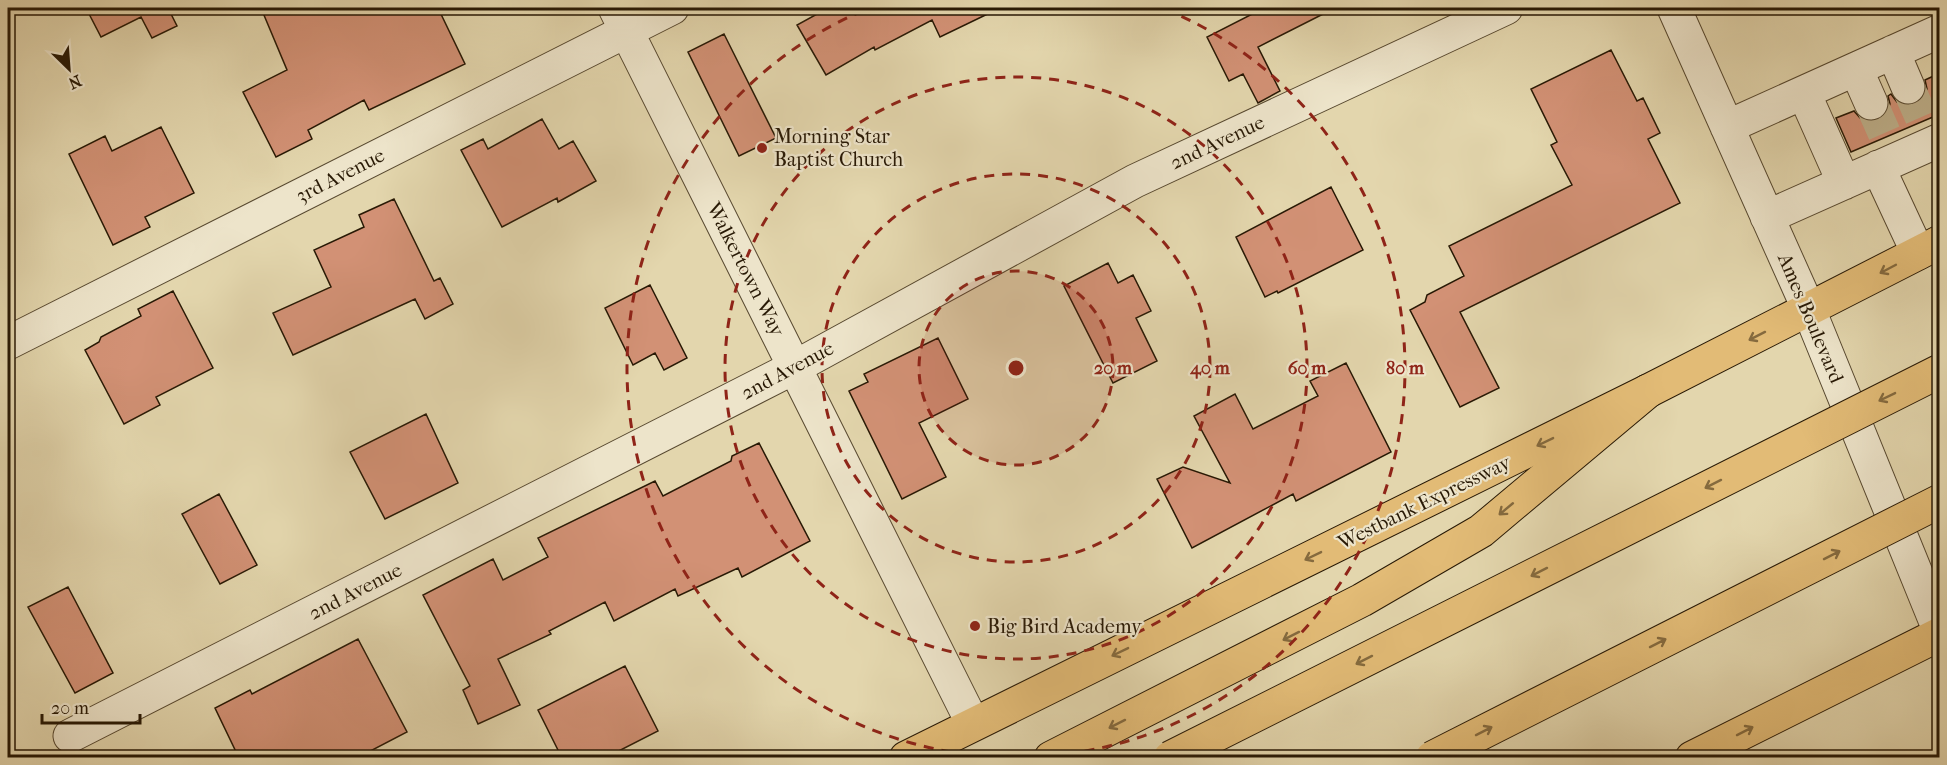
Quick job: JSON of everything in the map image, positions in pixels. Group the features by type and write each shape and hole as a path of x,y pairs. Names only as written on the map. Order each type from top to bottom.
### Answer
{"main road":[{"name":"Westbank Expressway","path":"906,758 1648,391 1929,247"},
{"path":"1170,758 1940,371"},
{"path":"1051,758 1362,600 1480,531 1648,391"},
{"path":"1432,758 1940,501"},
{"path":"1695,757 1940,633"}],"street":[{"name":"3rd Avenue","path":"8,344 620,19 672,8"},
{"name":"2nd Avenue","path":"70,736 795,367 1135,181 1506,8"},
{"name":"Ames Boulevard","path":"1674,8 1809,310 1940,633"},
{"name":"Walkertown Way","path":"620,19 973,724"},
{"path":"1727,127 1893,52 1936,42"},
{"path":"1893,52 1908,87"},
{"path":"1856,69 1871,103"},
{"path":"1804,93 1844,183"},
{"path":"1767,217 1844,183 1887,154 1932,134"},
{"path":"1887,154 1929,247"}],"building":[{"path":"86,8 168,8 177,26 152,38 141,17 101,37"},
{"path":"261,8 438,8 465,64 369,110 364,100 308,130 312,139 276,157 243,92 287,70"},
{"path":"828,8 1000,8 940,37 932,20 875,50 874,47 826,75 797,25"},
{"path":"1264,8 1335,8 1258,47 1280,91 1258,103 1243,74 1229,81 1207,37"},
{"path":"724,34 776,138 739,156 688,52"},
{"path":"1611,50 1637,101 1643,98 1660,133 1648,139 1680,203 1460,312 1499,388 1460,407 1410,310 1425,302 1427,295 1464,276 1449,246 1572,185 1551,145 1557,142 1531,89"},
{"path":"1940,73 1940,114 1851,152 1836,118 1854,111 1868,122 1878,120 1886,114 1890,104 1888,96 1891,94 1897,102 1905,105 1915,104 1923,98 1927,89 1925,80"},
{"path":"542,119 559,149 573,141 596,181 558,202 557,198 502,227 461,150 483,139 488,149"},
{"path":"161,127 194,193 145,217 150,227 113,245 69,154 105,136 112,151"},
{"path":"1331,187 1363,250 1278,293 1277,291 1265,297 1236,237"},
{"path":"394,199 434,281 440,278 453,304 425,319 415,299 293,355 273,313 331,287 314,250 364,227 359,215"},
{"path":"1108,263 1118,283 1133,275 1151,311 1136,318 1157,361 1113,383 1064,286"},
{"path":"650,285 687,358 664,370 655,353 633,365 605,308"},
{"path":"173,291 213,368 156,397 160,405 124,424 85,350 99,342 101,337 141,316 138,309"},
{"path":"938,338 968,399 919,423 946,477 902,499 849,391 868,382 864,374"},
{"path":"1346,363 1391,452 1296,501 1293,494 1192,548 1157,479 1183,467 1230,483 1194,416 1235,394 1253,429 1318,396 1310,381"},
{"path":"426,414 458,483 385,519 350,452"},
{"path":"759,443 810,541 742,577 738,568 678,596 675,589 614,621 605,602 549,631 551,634 498,659 520,705 478,724 463,690 470,686 423,595 493,559 503,580 548,557 538,538 655,481 663,496 731,461 732,456"},
{"path":"219,494 257,565 220,584 182,514"},
{"path":"68,587 113,673 75,693 28,607"},
{"path":"358,639 407,732 357,758 239,758 215,708 250,690 252,694"},
{"path":"625,666 658,731 605,758 562,758 538,710"}],"tunnel":[{"path":"1908,87 1923,121"},
{"path":"1871,103 1886,137"}],"place":[{"name":"Morning Star Baptist Church","path":"762,148"},
{"name":"Big Bird Academy","path":"975,626"}]}
